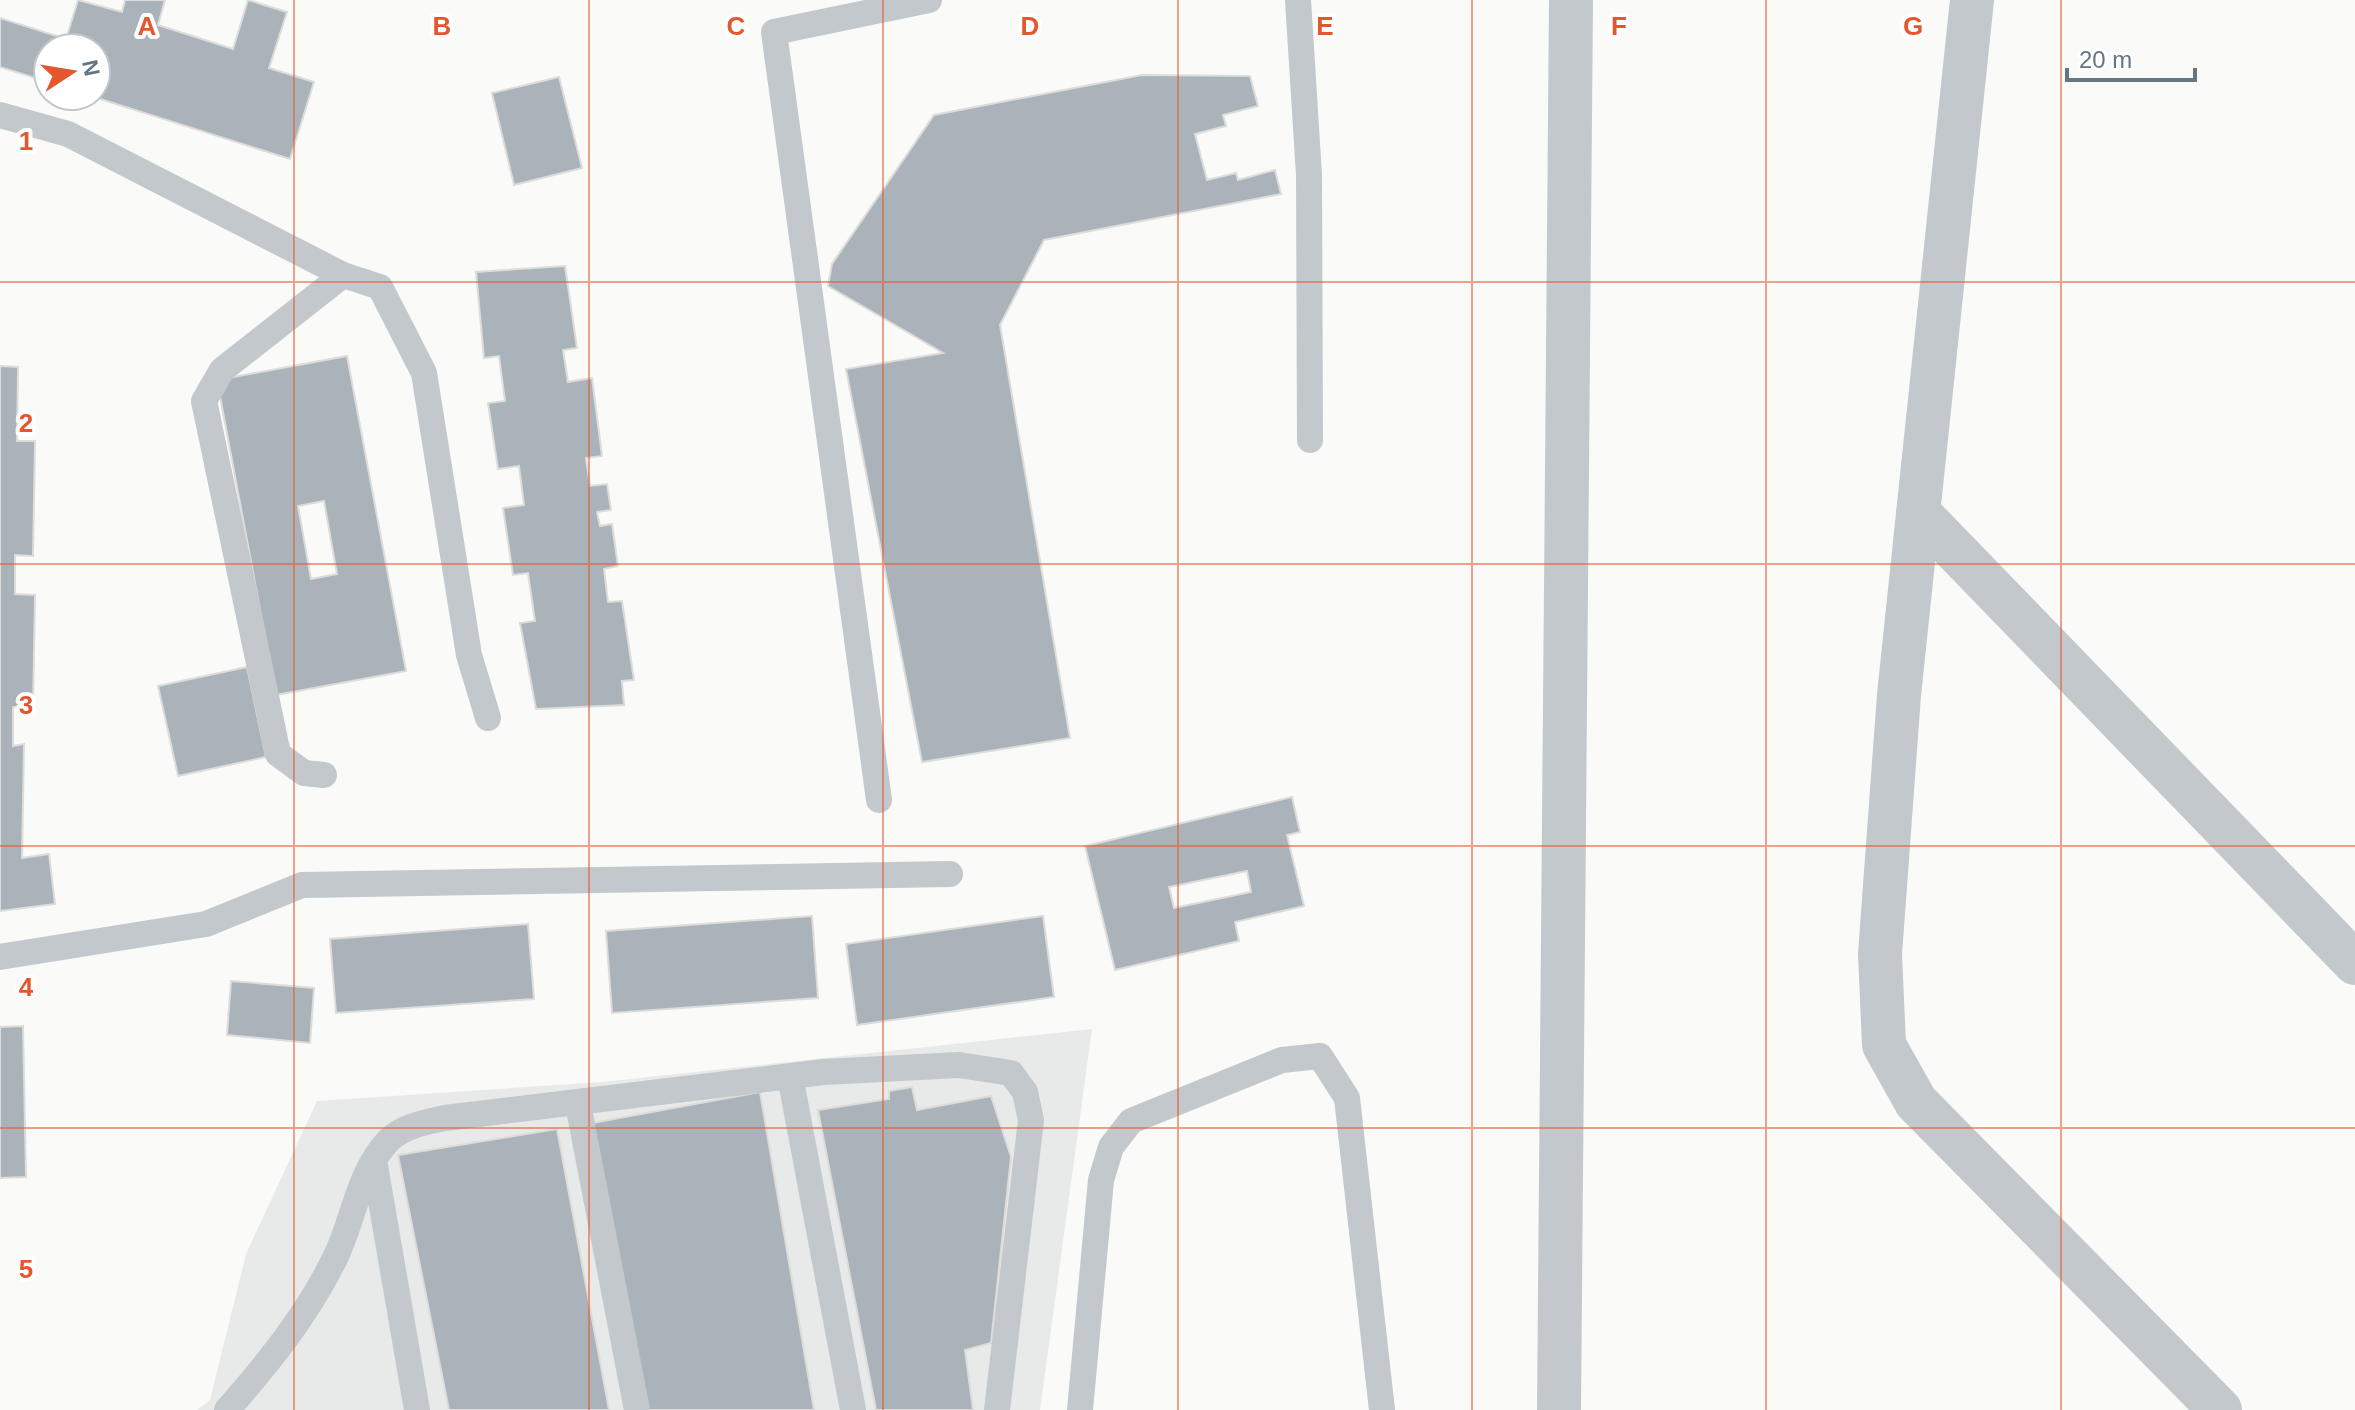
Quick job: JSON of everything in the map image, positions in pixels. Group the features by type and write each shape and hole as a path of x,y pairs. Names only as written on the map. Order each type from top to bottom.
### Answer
{"street":[{"path":"1559,1410 1571,0"},
{"path":"1972,0 1899,695 1880,954 1884,1045 1916,1102 2220,1410"},
{"path":"1918,512 2355,963"}],"lane":[{"path":"879,800 774,32 929,0"},
{"path":"1298,0 1309,175 1310,440"},
{"path":"0,115 68,134 343,275 380,287 424,373 469,655 488,718"},
{"path":"324,775 304,773 278,754 204,401 222,370 343,275"},
{"path":"0,957 206,924 302,885 950,874"},
{"path":"1080,1410 1101,1180 1111,1147 1131,1121 1282,1060 1320,1056 1347,1098 1382,1410"},
{"path":"227,1410 312,1304 338,1252 374,1160 391,1138 414,1125 445,1118 790,1076 959,1065 1011,1073 1025,1092 1031,1120 997,1410"},
{"path":"790,1076 853,1410"},
{"path":"578,1104 637,1410"},
{"path":"374,1160 417,1410"}],"shaded area":[{"path":"1092,1029 1040,1410 197,1410 210,1400 246,1254 317,1101 602,1082"}],"building":[{"path":"78,0 122,12 125,0 165,0 158,25 233,49 248,0 287,12 269,68 314,82 290,159 112,103 112,32 68,32"},
{"path":"0,18 44,32 32,32 32,77 0,67"},
{"path":"1142,75 1250,76 1258,106 1223,115 1226,126 1195,134 1207,180 1236,173 1238,180 1275,170 1281,194 1044,240 1000,325 1070,738 922,762 846,369 943,353 828,286 832,264 934,115"},
{"path":"559,77 582,168 514,185 492,93"},
{"path":"565,266 577,348 563,350 568,382 592,378 602,456 586,458 590,486 607,484 611,510 597,512 600,526 612,524 618,566 604,569 608,602 622,601 634,680 622,681 624,705 536,709 520,623 535,621 528,573 513,575 503,508 524,505 519,466 498,469 488,403 505,401 499,356 484,358 476,272"},
{"path":"347,356 406,671 276,695 217,380","holes":["324,501 337,574 311,579 298,506"]},
{"path":"0,366 18,367 17,441 35,441 33,556 15,555 15,594 35,595 33,707 13,707 13,746 24,744 22,858 49,854 55,904 0,911"},
{"path":"247,667 266,757 178,776 158,686"},
{"path":"1292,797 1300,832 1287,835 1304,906 1235,922 1239,941 1115,970 1085,846","holes":["1247,871 1251,892 1174,908 1169,887"]},
{"path":"812,916 818,998 612,1013 606,931"},
{"path":"1043,916 1054,997 857,1025 846,944"},
{"path":"528,924 534,999 336,1013 330,939"},
{"path":"231,981 314,988 310,1043 227,1035"},
{"path":"23,1026 26,1177 0,1178 0,1027"},
{"path":"912,1087 917,1110 991,1096 1011,1157 991,1343 965,1350 973,1410 876,1410 818,1110 889,1099 889,1091"},
{"path":"760,1092 814,1410 639,1410 587,1124"},
{"path":"557,1129 609,1410 449,1410 398,1155"}]}
